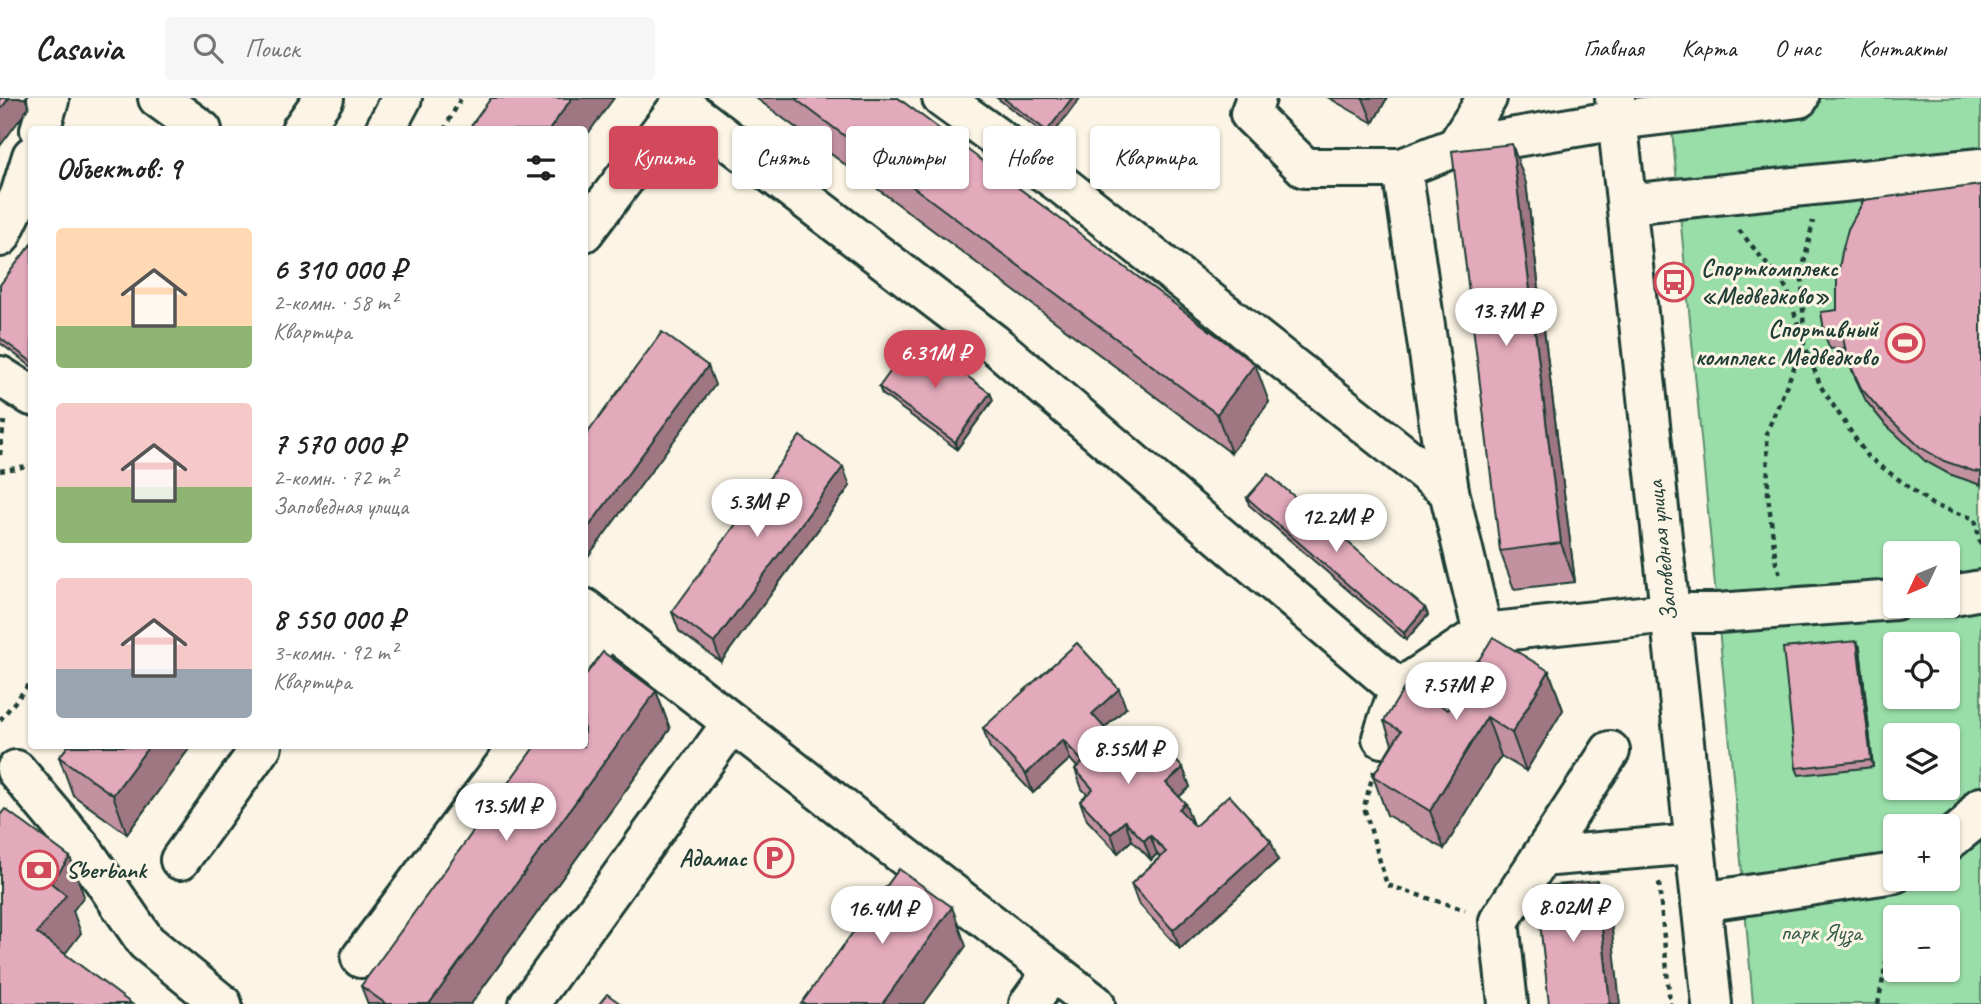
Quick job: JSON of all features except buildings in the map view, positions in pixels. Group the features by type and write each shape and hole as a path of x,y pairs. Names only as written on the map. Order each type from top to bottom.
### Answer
{"street":[{"path":"41,126 49,100 47,98"},
{"path":"158,98 196,126"},
{"path":"303,126 324,98"},
{"path":"387,126 402,98"},
{"path":"942,98 1061,184 1449,491"},
{"path":"1256,98 1250,114 1305,168 1402,168 1456,147 1616,109 1799,98"},
{"path":"1456,147 1487,98"},
{"path":"588,227 681,104 992,343 1399,689"},
{"name":"Заповедная улица","path":"1616,109 1712,1004"},
{"path":"1402,168 1449,491 1483,633"},
{"path":"1627,205 1981,168"},
{"path":"0,237 26,200"},
{"path":"0,376 28,394"},
{"path":"1960,594 1981,590"},
{"path":"1382,738 1399,689 1483,633 1669,613 1718,613 1883,601"},
{"path":"588,644 596,617 732,723 904,874 1052,972 1095,1004"},
{"path":"529,1004 732,723"},
{"path":"180,860 260,749"},
{"path":"360,958 517,749"},
{"path":"1508,1004 1499,921 1610,751"},
{"path":"17,769 83,849 146,942 222,1004"},
{"path":"1960,831 1981,807"},
{"path":"1541,857 1693,844"},
{"path":"1701,902 1883,889"},
{"path":"1029,1004 1052,972"}],"path":[{"path":"446,126 461,98"},
{"path":"1793,608 1776,564 1768,495 1767,432 1804,344 1802,273 1814,217 1827,184"},
{"path":"1714,195 1787,289 1821,387 1867,456 1933,505 1975,519 1981,546"},
{"path":"0,471 28,466"},
{"path":"0,720 28,686"},
{"path":"1382,738 1364,807 1387,885 1499,921"},
{"path":"1878,1004 1896,891"}],"green space":[{"name":"парк Яуза","path":"1669,98 1981,98 1981,1004 1753,1004"}],"place":[{"name":"Спорткомплекс «Медведково»","path":"1674,282"},
{"name":"Спортивный комплекс Медведково","path":"1905,343"},
{"name":"Адамас","path":"774,858"},
{"name":"Sberbank","path":"39,870"}]}
